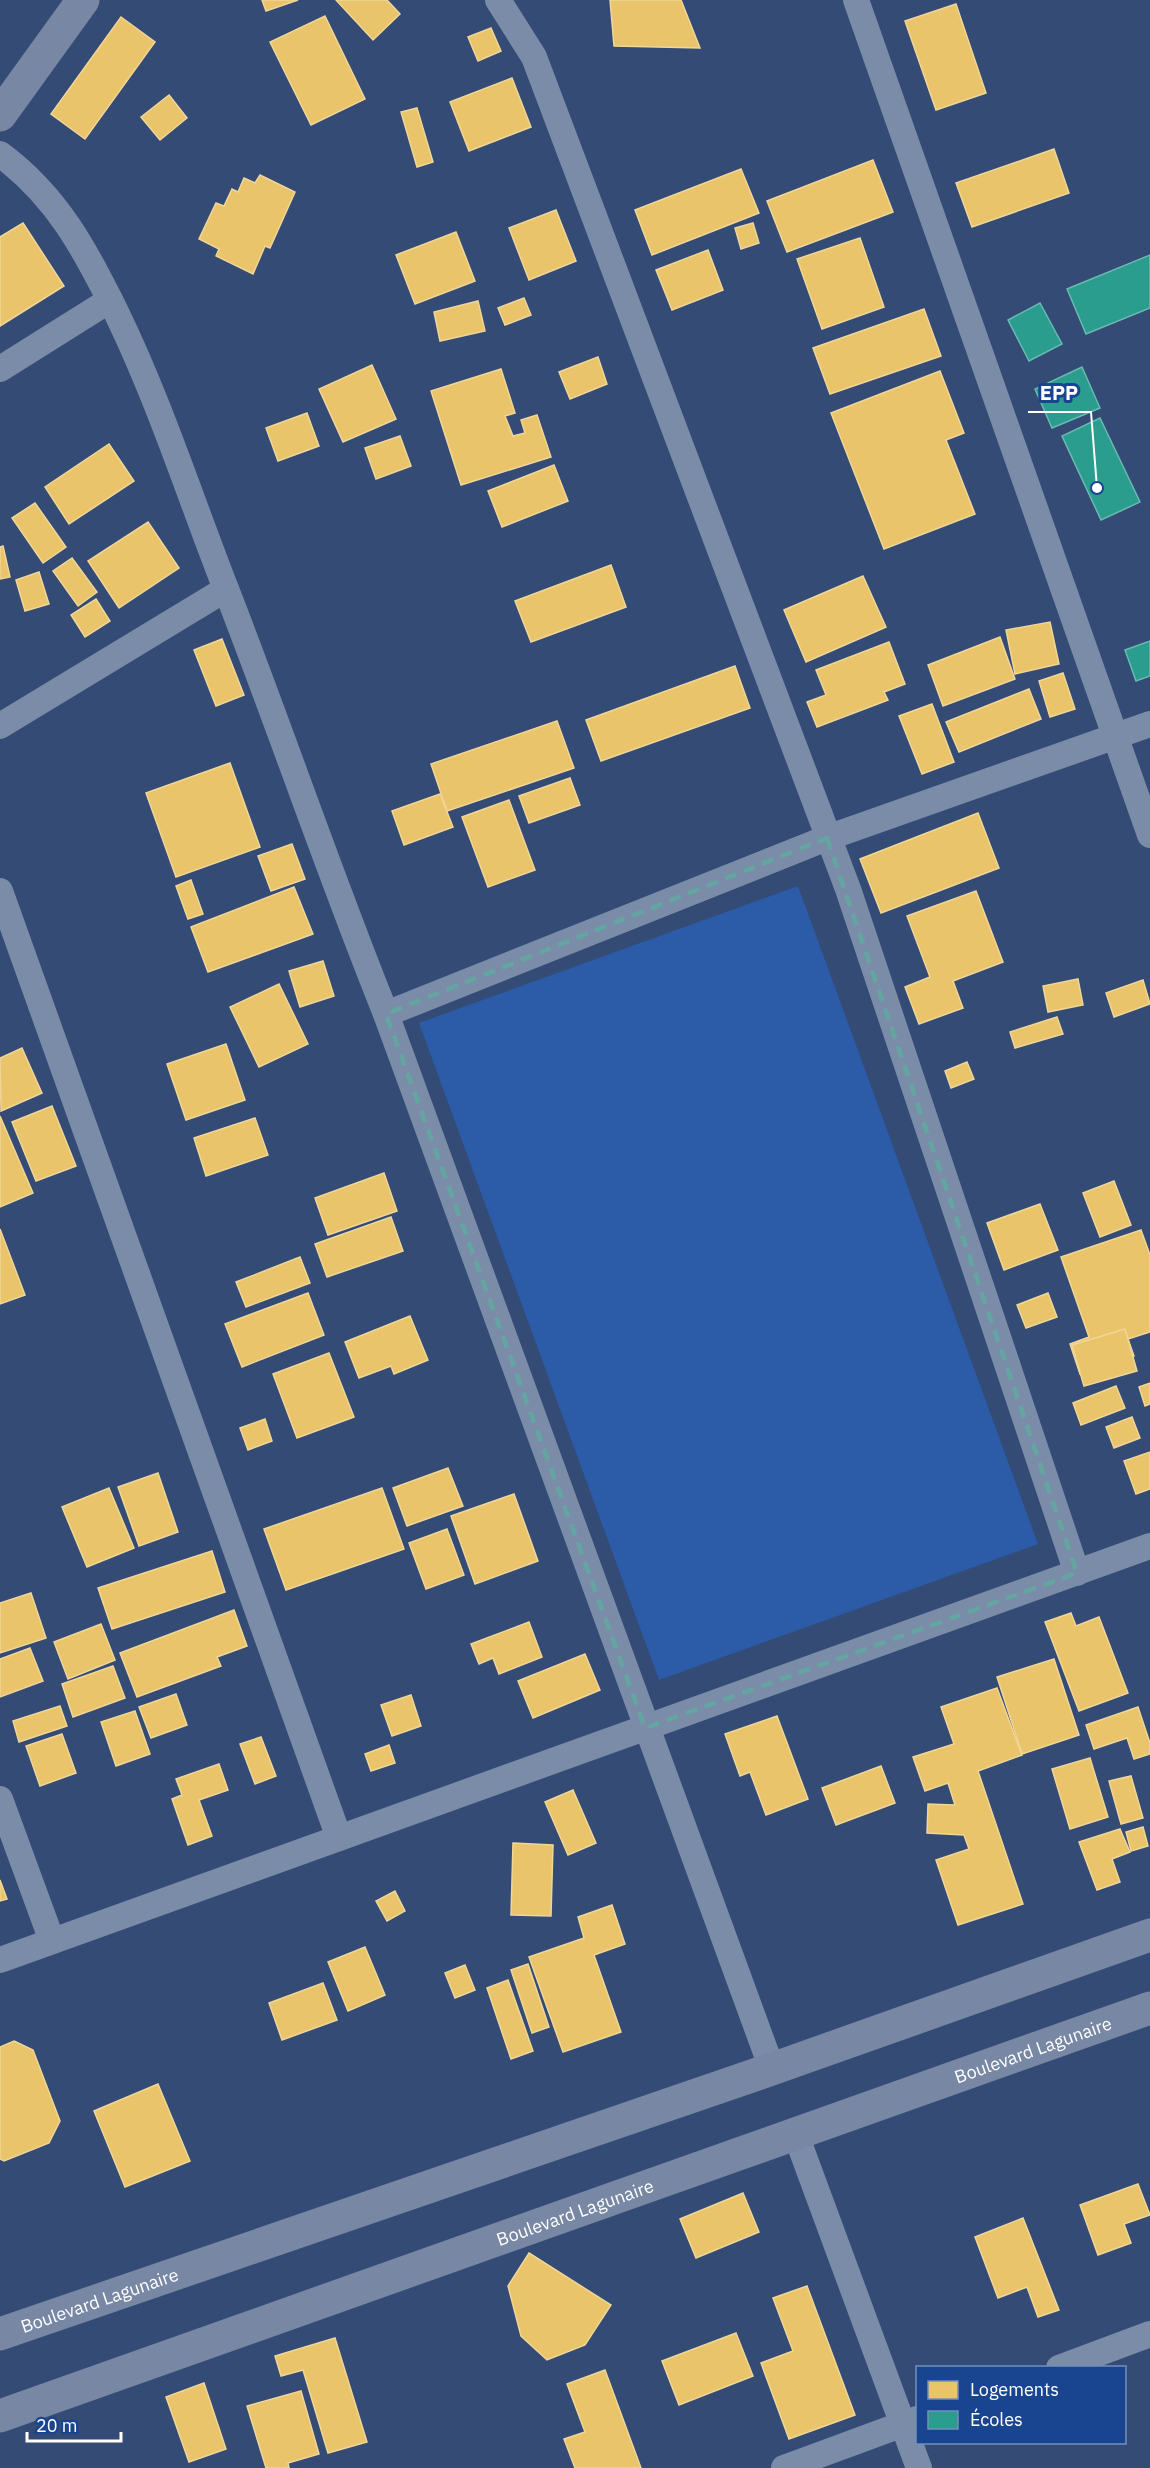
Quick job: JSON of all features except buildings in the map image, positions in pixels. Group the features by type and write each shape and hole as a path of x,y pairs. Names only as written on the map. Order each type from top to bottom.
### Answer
{"main road":[{"path":"0,115 83,0"},
{"name":"Boulevard Lagunaire","path":"0,2334 772,2069 1150,1935"},
{"name":"Boulevard Lagunaire","path":"0,2416 1150,2008"}],"street":[{"path":"498,0 534,57 848,889 1077,1573"},
{"path":"856,0 1150,835"},
{"path":"0,154 25,172 54,203 87,253 170,434 226,589 250,645 341,902 386,1014 645,1728 772,2069"},
{"path":"0,369 110,300"},
{"path":"0,726 226,589"},
{"path":"386,1014 827,838 1150,724"},
{"path":"0,891 339,1838"},
{"path":"0,1960 1150,1546"},
{"path":"0,1799 52,1941"},
{"path":"796,2135 910,2422 919,2468"},
{"path":"1062,2366 1150,2334"},
{"path":"784,2468 910,2422"}],"highlighted area":[{"path":"827,838 1077,1573 645,1728 386,1014"}],"shaded area":[{"path":"798,886 1038,1544 659,1680 419,1023"}],"place":[{"name":"EPP","path":"1097,488"}]}
